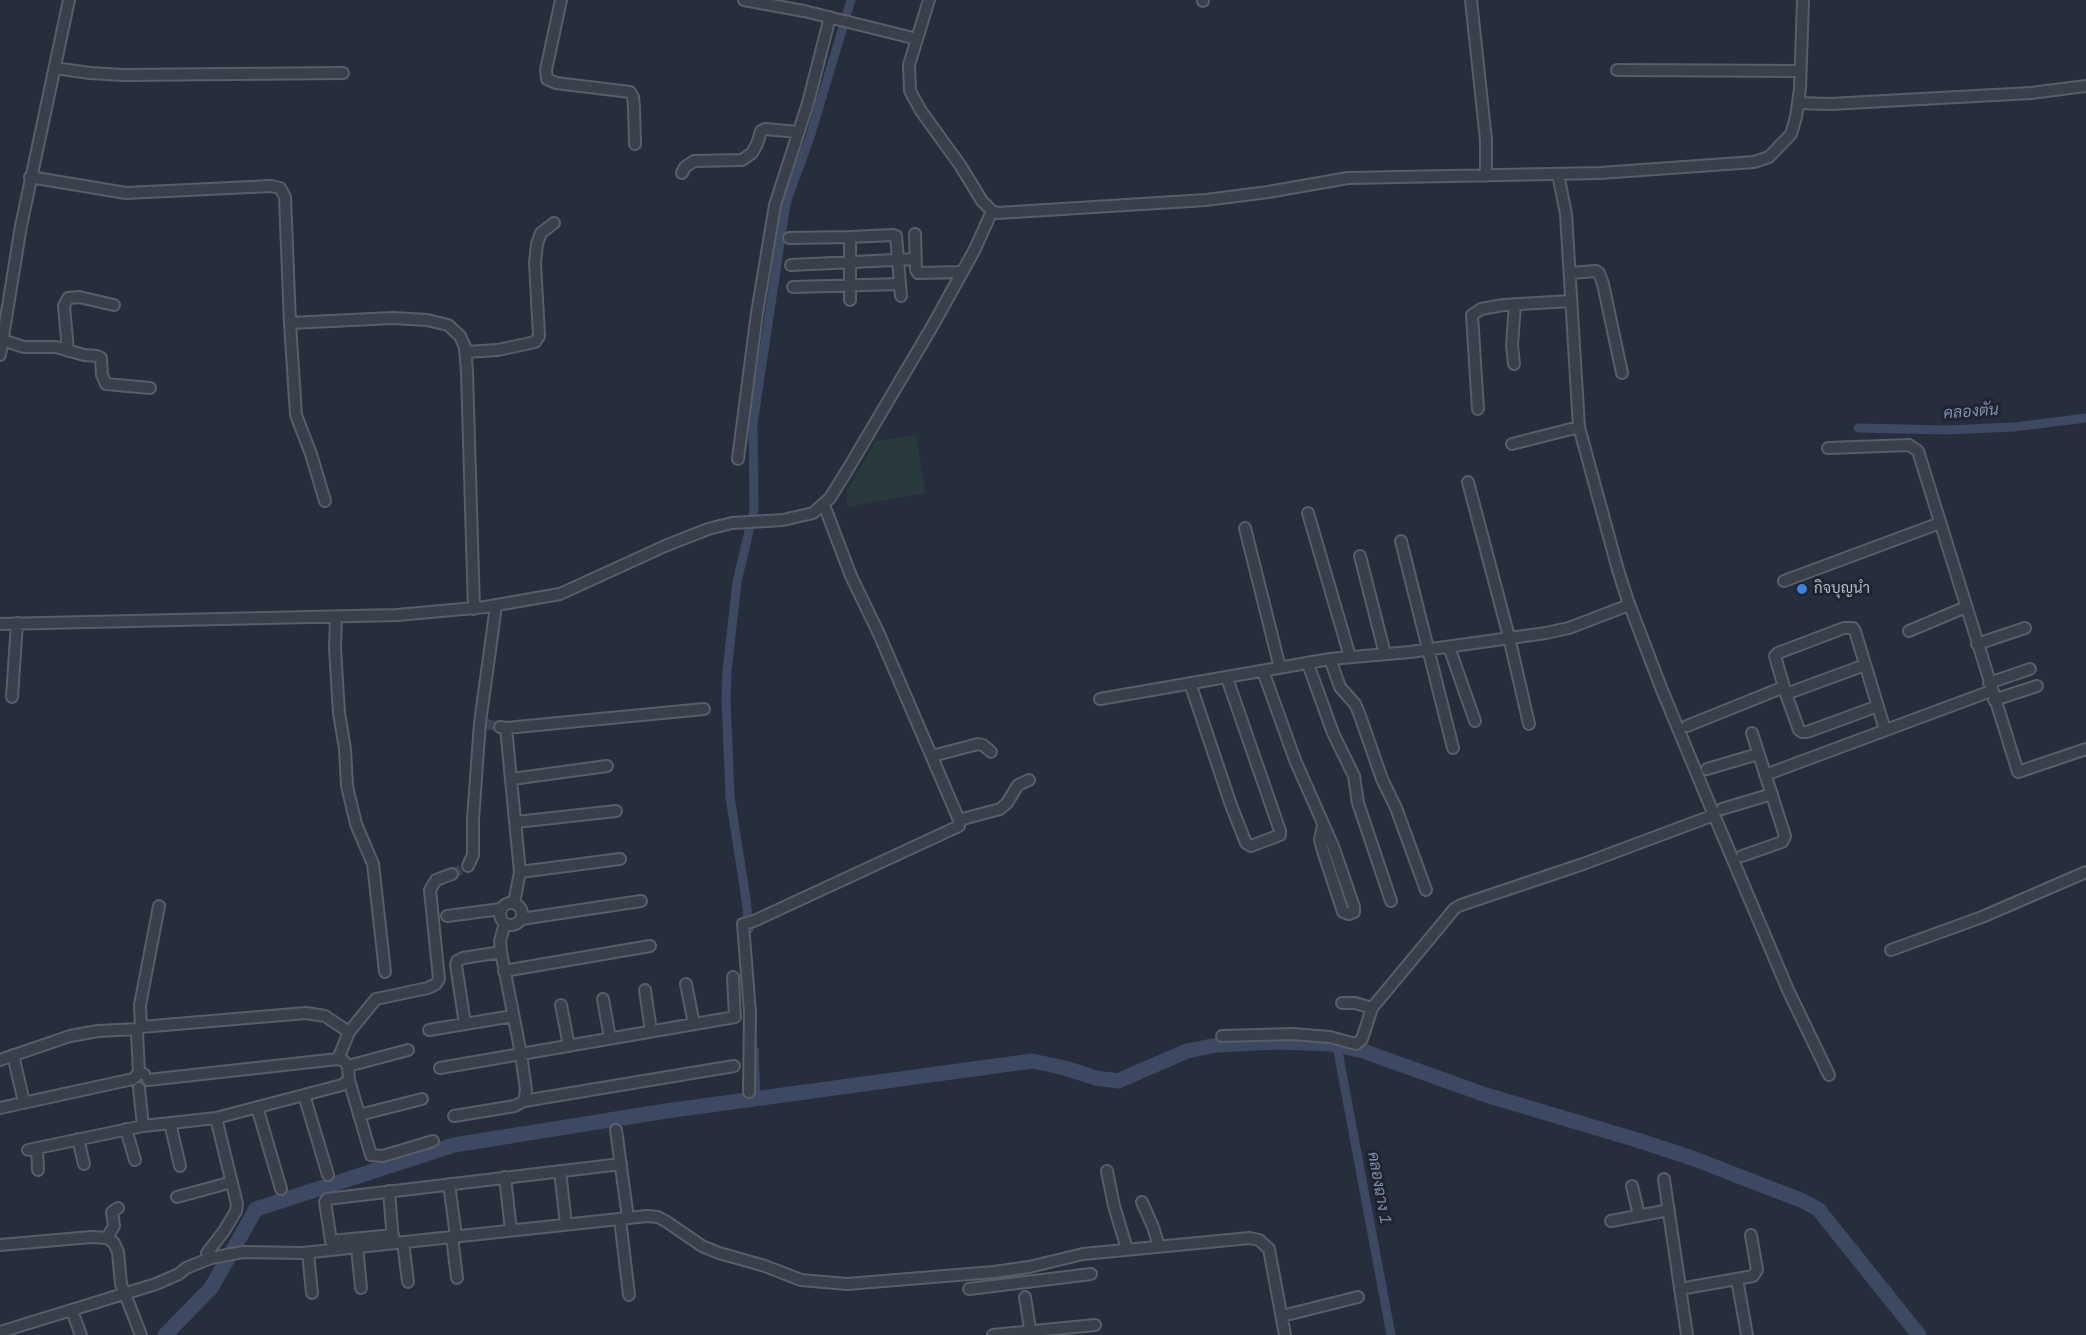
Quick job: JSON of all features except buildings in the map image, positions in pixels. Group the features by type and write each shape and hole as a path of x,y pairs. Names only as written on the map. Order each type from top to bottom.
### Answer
{"street":[{"path":"0,355 30,177 69,0"},
{"path":"561,0 546,70 547,79 556,84 630,92 633,96 635,144"},
{"path":"744,0 833,18 917,39"},
{"path":"929,0 908,72 910,91 982,201 992,211 998,213 1206,200 1348,178 1622,172 1754,162 1769,157 1791,134 1798,103 1803,0"},
{"path":"1471,0 1486,140 1486,176"},
{"path":"738,459 756,313 775,206 833,18"},
{"path":"55,68 123,75 343,73"},
{"path":"1617,69 1800,71"},
{"path":"1798,103 1830,104 2022,93 2086,86"},
{"path":"682,173 685,167 694,161 742,160 752,153 761,131 765,129 798,132"},
{"path":"1558,174 1566,214 1580,431 1629,605 1718,812 1788,990 1828,1076"},
{"path":"30,177 126,193 271,186 283,191 296,415 325,501"},
{"path":"0,624 397,615 474,602 496,606 560,594 708,529 813,513 824,505 848,469 962,272 992,211"},
{"path":"466,352 498,350 535,342 539,336 535,263 537,244 541,233 554,222"},
{"path":"915,234 915,259 918,273 962,272"},
{"path":"789,238 893,235 898,240 901,296"},
{"path":"850,237 850,300"},
{"path":"791,265 915,259"},
{"path":"1570,273 1596,271 1599,273 1604,284 1622,373"},
{"path":"793,287 900,284"},
{"path":"68,351 64,306 68,298 79,297 114,305"},
{"path":"1478,409 1472,315 1481,309 1515,304 1571,302"},
{"path":"1514,364 1512,345 1515,304"},
{"path":"290,323 393,318 427,320 448,325 460,336 466,352 474,602"},
{"path":"2,334 24,347 56,347 84,355 97,356 101,358 102,375 106,384 150,388"},
{"path":"1512,444 1580,431"},
{"path":"1828,448 1909,445 1918,451 2018,772 2086,749"},
{"path":"1468,482 1509,638 1528,724"},
{"path":"749,1092 750,1012 743,924 959,826 959,820 932,756 851,576 824,505"},
{"path":"1308,513 1350,657"},
{"path":"1784,581 1940,523"},
{"path":"1245,528 1280,668"},
{"path":"1401,541 1453,748"},
{"path":"1360,556 1386,654"},
{"path":"1100,699 1330,659 1428,650 1546,633 1569,628 1629,605"},
{"path":"468,866 473,855 473,819 496,606"},
{"path":"1909,631 1966,607"},
{"path":"336,617 335,648 339,713 345,749 347,786 356,824 373,864 385,972"},
{"path":"12,697 17,623"},
{"path":"1878,706 1802,732 1775,659 1778,653 1844,628 1853,628 1886,730"},
{"path":"1977,645 2025,628"},
{"path":"1449,647 1475,721"},
{"path":"1330,659 1341,687 1355,704 1359,713 1382,780 1396,808 1426,890"},
{"path":"1308,664 1333,733 1354,776 1358,803 1391,901"},
{"path":"1687,726 1865,665"},
{"path":"1765,775 1992,691 2030,669"},
{"path":"1263,671 1294,760 1323,825 1354,907 1352,913 1344,914 1340,906 1320,840 1323,825"},
{"path":"1190,683 1231,805 1246,843 1251,846 1280,835 1280,831 1227,678"},
{"path":"1992,691 2037,686"},
{"path":"514,903 520,873 512,779 503,728 704,709"},
{"path":"1742,856 1785,840 1752,733"},
{"path":"932,756 978,744 991,752"},
{"path":"1707,769 1758,754"},
{"path":"512,779 607,766"},
{"path":"959,820 1000,809 1007,803 1018,785 1029,780"},
{"path":"1222,1036 1292,1034 1329,1037 1356,1044 1362,1039 1372,1008 1454,909 1772,794"},
{"path":"516,822 616,811"},
{"path":"520,873 620,859"},
{"path":"1891,950 1982,917 2086,872"},
{"path":"338,1059 349,1032 376,999 390,994 432,987 439,979 430,890 436,880 452,874"},
{"path":"501,909 501,919 505,924 511,925 521,919 641,901"},
{"path":"447,916 501,909 507,903 514,903 522,912 521,919"},
{"path":"143,1126 140,1080 140,1005 159,906"},
{"path":"505,924 500,941 501,952 521,1054 526,1090 524,1101"},
{"path":"504,971 650,946"},
{"path":"465,1024 456,965 458,961 463,958 501,952"},
{"path":"440,1068 735,1017 733,977"},
{"path":"687,984 694,1024"},
{"path":"645,990 651,1031"},
{"path":"603,999 610,1038"},
{"path":"1342,1003 1355,1003 1372,1008"},
{"path":"561,1005 568,1046"},
{"path":"0,1060 70,1036 98,1031 306,1013 325,1016 349,1032"},
{"path":"429,1030 513,1016"},
{"path":"348,1066 408,1050"},
{"path":"13,1055 24,1102"},
{"path":"0,1108 140,1080 338,1059 344,1061 348,1066 349,1080 371,1155 383,1156 433,1141"},
{"path":"454,1116 515,1106 524,1101 734,1066"},
{"path":"38,1170 33,1149 143,1126 216,1118 342,1085 349,1080"},
{"path":"304,1095 328,1175"},
{"path":"359,1115 422,1099"},
{"path":"257,1107 281,1189"},
{"path":"209,1255 236,1211 237,1204 216,1118"},
{"path":"170,1123 180,1166"},
{"path":"126,1129 135,1160"},
{"path":"616,1130 621,1164 629,1295"},
{"path":"78,1139 84,1164"},
{"path":"621,1164 327,1199 331,1241 454,1237 647,1216 658,1217 702,1246 801,1280 847,1284 942,1278 1021,1268 1083,1254 1239,1238 1259,1240 1269,1249 1285,1335"},
{"path":"560,1171 566,1224"},
{"path":"1107,1171 1114,1206 1127,1249"},
{"path":"505,1178 511,1230"},
{"path":"1664,1179 1687,1335"},
{"path":"177,1197 232,1182"},
{"path":"449,1184 457,1278"},
{"path":"1632,1186 1639,1215"},
{"path":"389,1191 396,1240 408,1282"},
{"path":"1142,1202 1159,1246"},
{"path":"107,1238 114,1226 112,1212 118,1208"},
{"path":"1611,1221 1669,1210"},
{"path":"1680,1289 1753,1276 1756,1273 1751,1235"},
{"path":"0,1245 91,1237 107,1238 114,1243 118,1252 123,1293 141,1335"},
{"path":"0,1332 20,1331 179,1274 209,1255 243,1252 308,1252 396,1240"},
{"path":"357,1247 362,1288"},
{"path":"308,1252 312,1293"},
{"path":"1021,1268 1023,1283"},
{"path":"969,1288 1091,1274"},
{"path":"1737,1279 1747,1335"},
{"path":"1025,1297 1031,1333"},
{"path":"1282,1316 1358,1297"},
{"path":"72,1311 81,1335"},
{"path":"993,1335 1095,1325"}],"shaded area":[{"path":"916,435 925,493 847,507 847,490 876,441"}],"waterway":[{"path":"749,929 730,797 726,698 737,582 754,510 753,424 786,203 810,137 851,0"},
{"name":"คลองตัน","path":"1858,428 1946,430 2014,427 2086,418"},
{"path":"165,1335 211,1288 256,1209 454,1145 666,1111 1032,1061 1096,1078 1118,1081 1187,1051 1217,1045 1277,1042 1331,1044 1363,1051 1486,1095 1692,1158 1803,1201 1818,1209 1919,1335"},
{"name":"คลองฉาง 1","path":"1337,1046 1391,1335"},
{"path":"754,1050 756,1099"}],"tunnel":[{"path":"486,724 500,727"},
{"path":"452,874 468,866"}],"place":[{"name":"กิจบุญนำ","path":"1802,589"}]}
